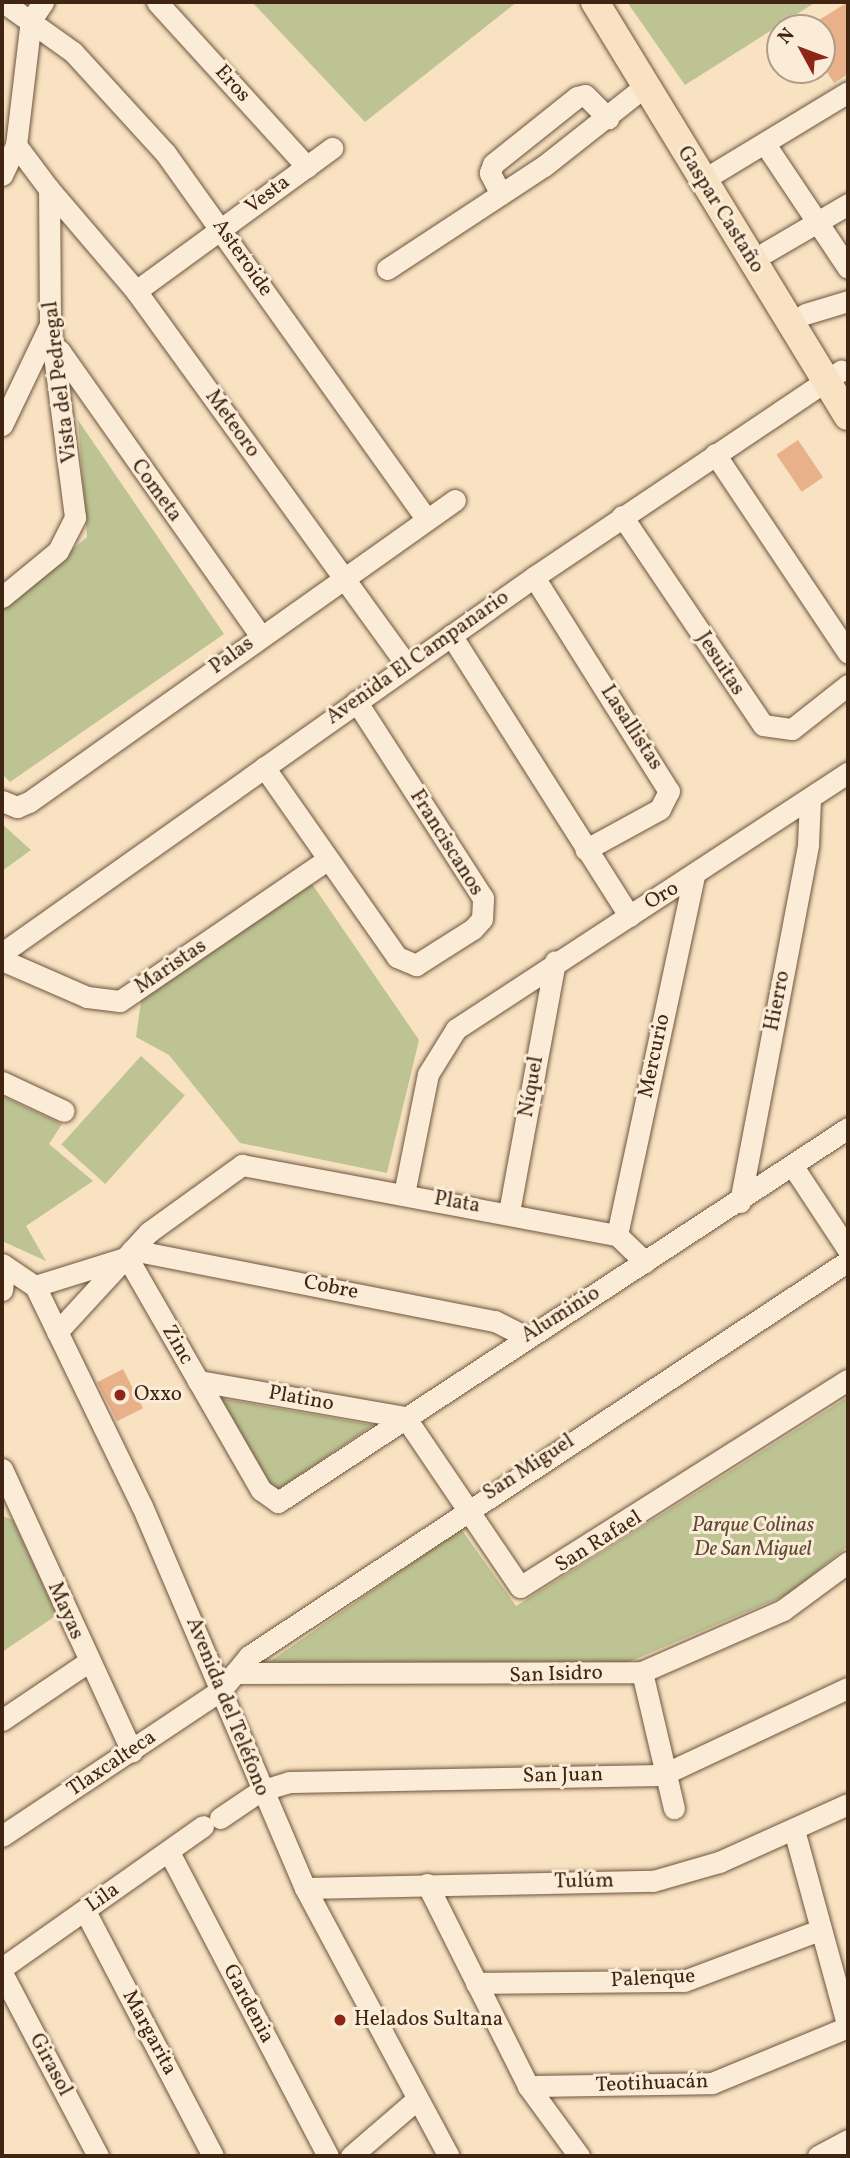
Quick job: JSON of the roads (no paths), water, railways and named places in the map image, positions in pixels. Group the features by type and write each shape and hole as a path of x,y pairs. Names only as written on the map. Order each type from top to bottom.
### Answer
{"main road":[{"name":"Gaspar Castaño","path":"595,2 716,172 805,314 838,378 848,416"},
{"name":"Gaspar Castaño","path":"615,2 650,82 838,378"}],"street":[{"name":"Asteroide","path":"3,2 73,52 121,104 223,229 426,518"},
{"path":"2,175 16,145 31,20 43,2"},
{"name":"Eros","path":"157,2 306,167"},
{"path":"387,269 501,194 608,118 650,82"},
{"path":"716,172 848,92"},
{"path":"501,194 490,173 493,164 577,97 585,95 608,118"},
{"path":"765,144 816,225 848,268"},
{"path":"16,145 49,189"},
{"name":"Vesta","path":"136,291 332,148"},
{"name":"Meteoro","path":"49,189 136,291 407,666"},
{"name":"Vista del Pedregal","path":"2,597 74,529 53,335 49,189"},
{"path":"766,252 848,205"},
{"path":"805,314 848,301"},
{"path":"2,425 53,335"},
{"name":"Cometa","path":"53,335 260,635"},
{"name":"Avenida El Campanario","path":"2,953 622,516 715,454 838,378"},
{"path":"715,454 848,653"},
{"name":"Palas","path":"5,803 29,802 341,575 455,500"},
{"name":"Jesuitas","path":"622,516 763,725 792,729 848,685"},
{"name":"Lasallistas","path":"534,577 669,791 660,809 585,850"},
{"path":"451,635 629,916"},
{"name":"Franciscanos","path":"264,767 389,949 407,964 426,960 482,919 476,886 356,701"},
{"name":"Oro","path":"404,1195 432,1064 473,1014 694,877 848,772"},
{"name":"Hierro","path":"740,1202 808,844 810,800"},
{"name":"Maristas","path":"2,960 87,997 121,1001 327,860"},
{"name":"Mercurio","path":"617,1235 694,877"},
{"name":"Níquel","path":"509,1212 555,961"},
{"path":"2,1082 64,1111"},
{"name":"Aluminio","path":"274,1502 527,1337 794,1168 848,1128"},
{"name":"Cobre","path":"57,1332 130,1254 219,1177 242,1166 259,1166"},
{"name":"Plata","path":"259,1166 404,1195 509,1212 617,1235"},
{"path":"794,1168 848,1250"},
{"path":"617,1235 645,1262"},
{"name":"Cobre","path":"34,1286 130,1254 495,1321 527,1337"},
{"name":"Zinc","path":"130,1254 198,1381 274,1502"},
{"name":"San Miguel","path":"221,1690 249,1656 465,1510 848,1261"},
{"path":"2,1290 3,1265"},
{"name":"Avenida del Teléfono","path":"3,1265 34,1286 142,1506 221,1690 260,1791 305,1888 416,2100 449,2156"},
{"name":"San Rafael","path":"405,1418 510,1579 526,1587 848,1380"},
{"name":"Platino","path":"198,1381 405,1418"},
{"name":"Mayas","path":"2,1469 10,1503 132,1752"},
{"name":"San Isidro","path":"235,1673 642,1672 783,1610 848,1562"},
{"path":"2,1720 88,1662"},
{"path":"642,1672 662,1775 674,1808"},
{"name":"San Juan","path":"260,1791 289,1782 662,1775 848,1688"},
{"name":"Tlaxcalteca","path":"2,1836 132,1752 221,1690"},
{"name":"Lila","path":"2,1968 211,1822 260,1791"},
{"name":"Tulúm","path":"305,1888 653,1881 691,1872 794,1830 848,1804"},
{"path":"794,1830 848,2027"},
{"name":"Gardenia","path":"169,1852 328,2156"},
{"path":"427,1884 528,2086 579,2156"},
{"name":"Margarita","path":"85,1910 213,2156"},
{"name":"Palenque","path":"476,1983 684,1981 820,1930"},
{"name":"Girasol","path":"2,1973 98,2156"},
{"name":"Teotihuacán","path":"528,2086 712,2083 848,2027"},
{"path":"351,2156 416,2100"},
{"path":"818,2156 848,2140"}],"place":[{"name":"Oxxo","path":"120,1395"},
{"name":"Helados Sultana","path":"340,2020"}],"park label":[{"name":"Parque Colinas De San Miguel","path":"753,1538"}]}
